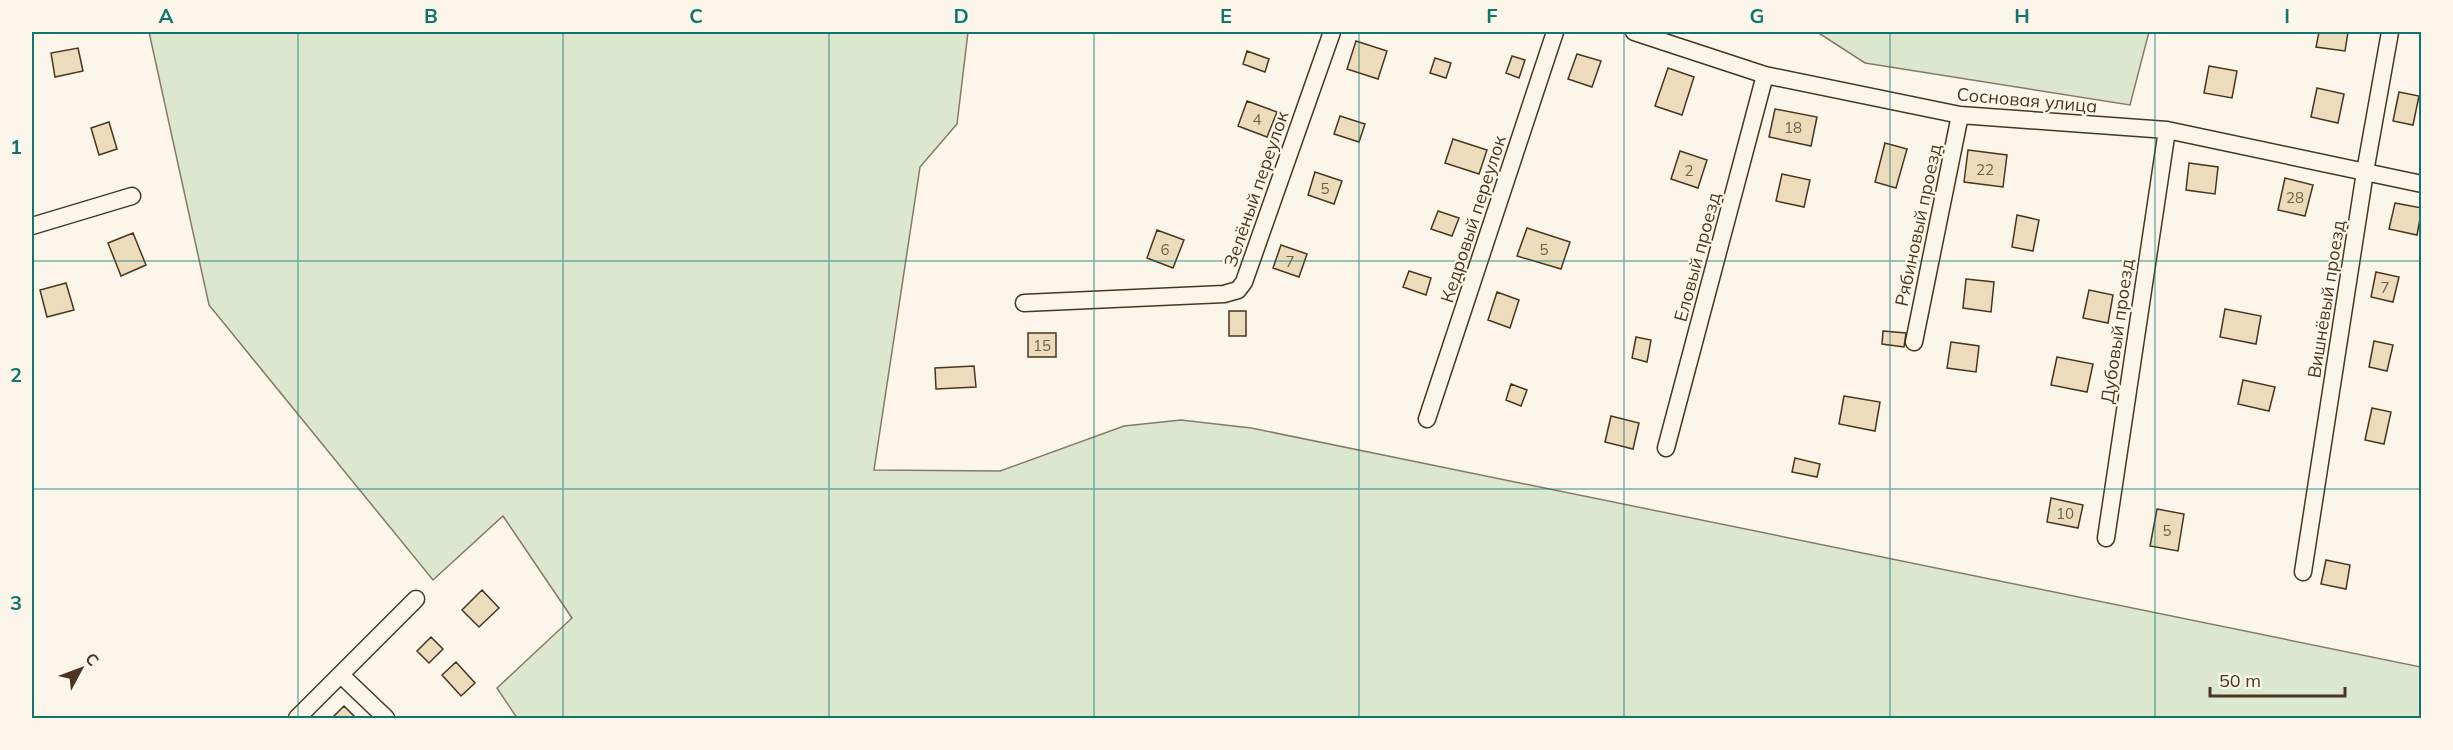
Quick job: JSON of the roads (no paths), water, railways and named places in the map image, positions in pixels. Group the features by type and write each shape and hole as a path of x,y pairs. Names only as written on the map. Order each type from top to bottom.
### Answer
{"street":[{"name":"Зелёный переулок","path":"1024,303 1224,294 1238,290 1244,282 1332,32"},
{"name":"Кедровый переулок","path":"1427,419 1556,32"},
{"name":"Сосновая улица","path":"1634,32 1766,75 1960,116 2167,130 2421,184"},
{"name":"Вишнёвый проезд","path":"2304,572 2365,172 2390,32"},
{"name":"Еловый проезд","path":"1666,448 1766,75"},
{"name":"Рябиновый проезд","path":"1914,342 1960,116"},
{"name":"Дубовый проезд","path":"2106,538 2167,130"},
{"path":"32,226 132,196"},
{"path":"297,718 416,599"},
{"path":"341,675 386,718"}]}
